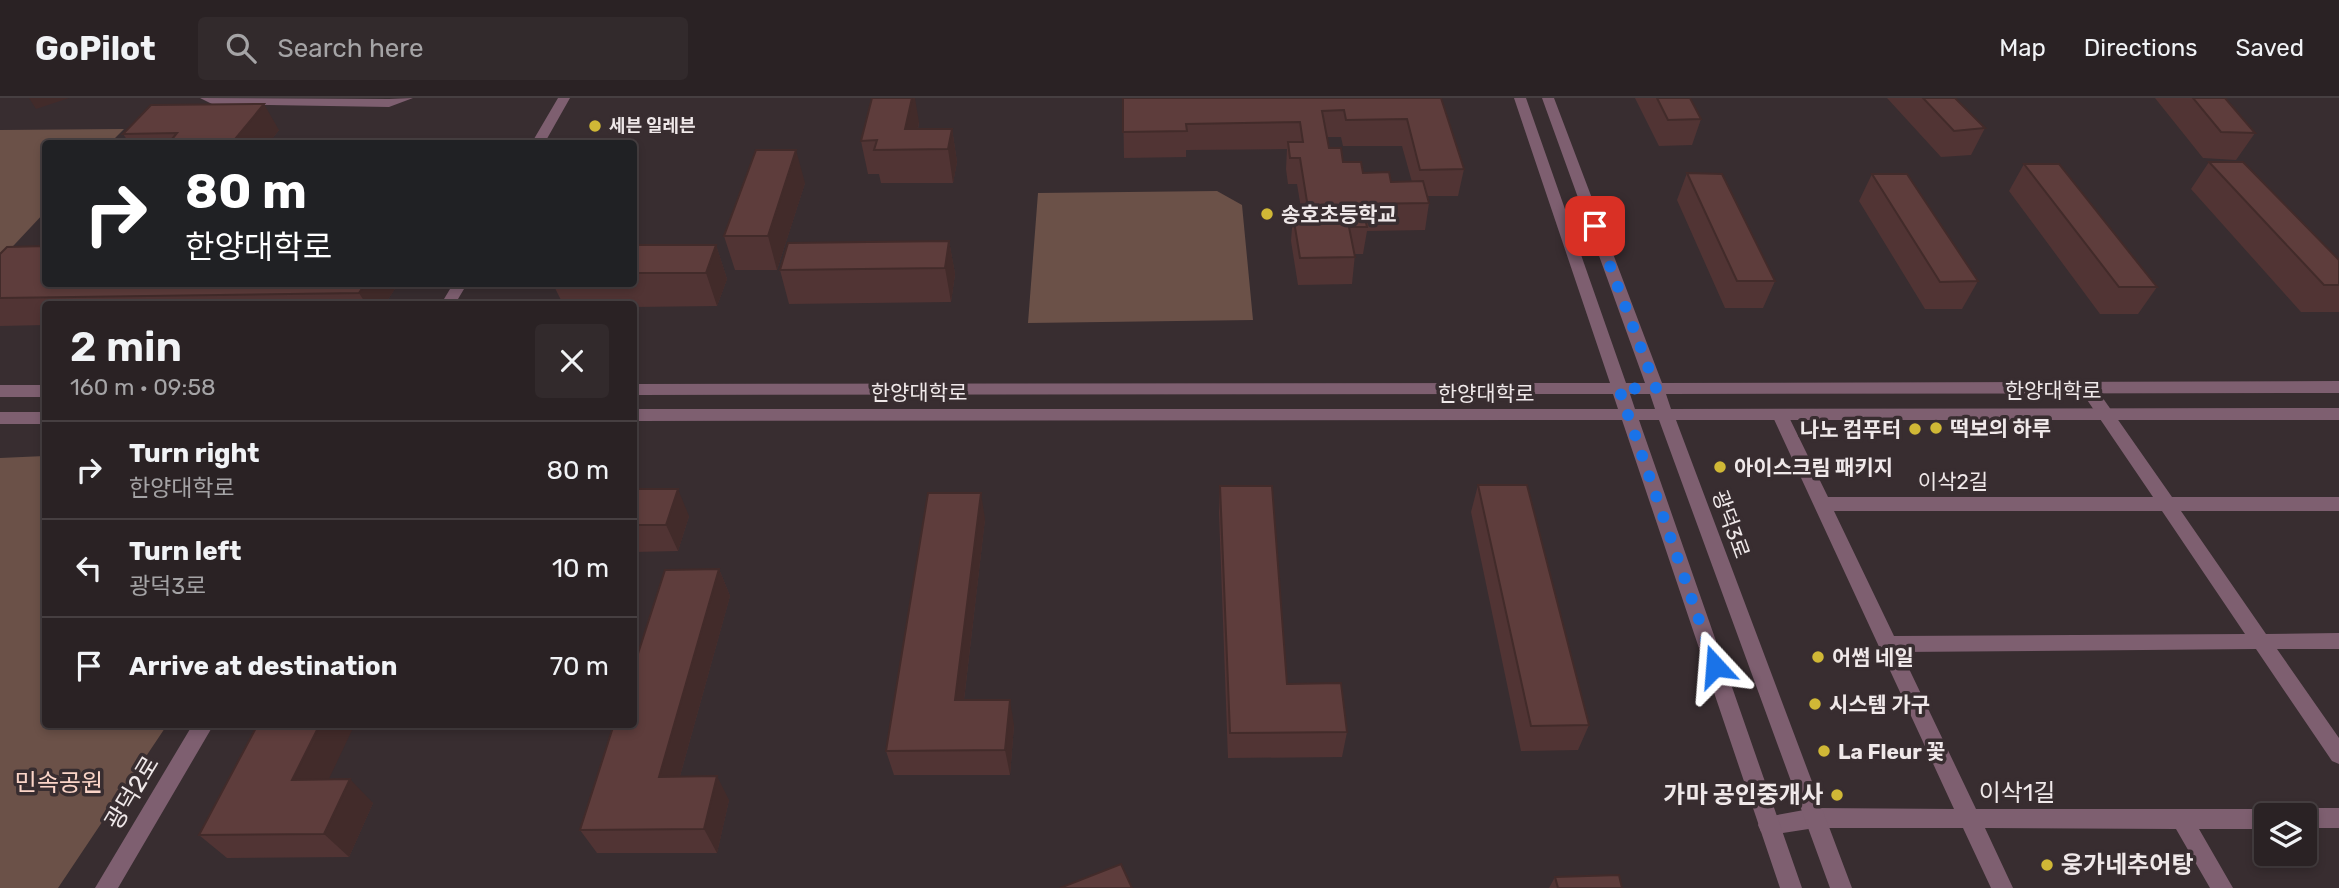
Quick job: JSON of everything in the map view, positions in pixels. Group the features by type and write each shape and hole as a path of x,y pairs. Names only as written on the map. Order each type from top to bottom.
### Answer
{"street":[{"path":"206,98 389,103 407,98"},
{"path":"539,140 564,98"},
{"path":"1520,98 1791,888"},
{"name":"광덕3로","path":"1548,98 1841,888"},
{"name":"한양대학로","path":"637,390 2339,387"},
{"path":"2087,388 2339,755"},
{"path":"0,391 42,391"},
{"name":"한양대학로","path":"637,415 2339,414"},
{"path":"1780,415 2002,888"},
{"path":"0,418 42,418"},
{"name":"이삭2길","path":"1822,504 2339,504"},
{"path":"1888,644 2339,641"},
{"name":"광덕2로","path":"106,888 202,728"},
{"name":"이삭1길","path":"1769,825 1815,818 2254,819"},
{"path":"2317,818 2339,818"},
{"path":"2182,819 2222,888"}],"green space":[{"path":"124,129 113,140 42,140 42,215 0,260 0,130"},
{"path":"1217,191 1242,205 1253,320 1028,323 1038,193"},
{"name":"민속공원","path":"42,456 42,728 165,728 58,888 0,888 0,458"}],"building":[{"path":"872,98 912,98 905,129 952,129 948,149 874,150 877,140 861,141"},
{"path":"1123,98 1441,98 1464,169 1420,170 1407,119 1346,120 1344,110 1322,111 1329,148 1341,148 1343,162 1361,162 1363,173 1389,172 1391,182 1423,181 1429,203 1362,204 1367,227 1349,227 1355,257 1300,258 1293,215 1309,214 1300,158 1290,158 1288,142 1303,142 1300,122 1186,124 1187,131 1123,132"},
{"path":"1657,98 1690,98 1701,119 1668,120"},
{"path":"1923,98 1955,98 1985,128 1954,131"},
{"path":"2193,98 2225,98 2255,133 2221,132"},
{"path":"264,104 234,140 171,140 177,133 123,134 151,105"},
{"path":"756,150 796,150 768,236 724,236"},
{"path":"2209,162 2243,162 2339,260 2339,285 2324,285"},
{"path":"2024,164 2059,164 2157,287 2119,287"},
{"path":"1687,173 1722,174 1775,281 1737,281"},
{"path":"1872,174 1907,174 1978,281 1940,282"},
{"path":"949,241 945,268 780,270 788,243"},
{"path":"637,245 716,245 706,273 637,273"},
{"path":"42,246 42,287 363,287 359,293 0,298 0,254 7,247"},
{"path":"1478,485 1527,485 1589,725 1531,726"},
{"path":"1220,486 1272,486 1287,684 1341,683 1347,732 1230,733"},
{"path":"637,489 678,489 666,525 637,525"},
{"path":"928,493 981,493 955,700 1010,700 1005,750 886,751"},
{"path":"719,569 659,777 717,776 704,829 580,830 613,728 637,728 637,657 665,570"},
{"path":"256,728 318,728 292,780 350,779 324,834 199,835"},
{"path":"1121,864 1132,888 1060,888"},
{"path":"1619,875 1622,888 1558,888 1555,877"}],"place":[{"name":"세븐 일레븐","path":"595,126"},
{"name":"송호초등학교","path":"1267,214"},
{"name":"떡보의 하루","path":"1936,428"},
{"name":"나노 컴푸터","path":"1915,429"},
{"name":"아이스크림 패키지","path":"1720,467"},
{"name":"어썸 네일","path":"1818,657"},
{"name":"시스템 가구","path":"1815,704"},
{"name":"La Fleur 꽃","path":"1824,751"},
{"name":"가마 공인중개사","path":"1837,795"},
{"name":"웅가네추어탕","path":"2047,865"}],"route":[{"path":"1595,226 1656,388 1619,389 1715,666"}]}
